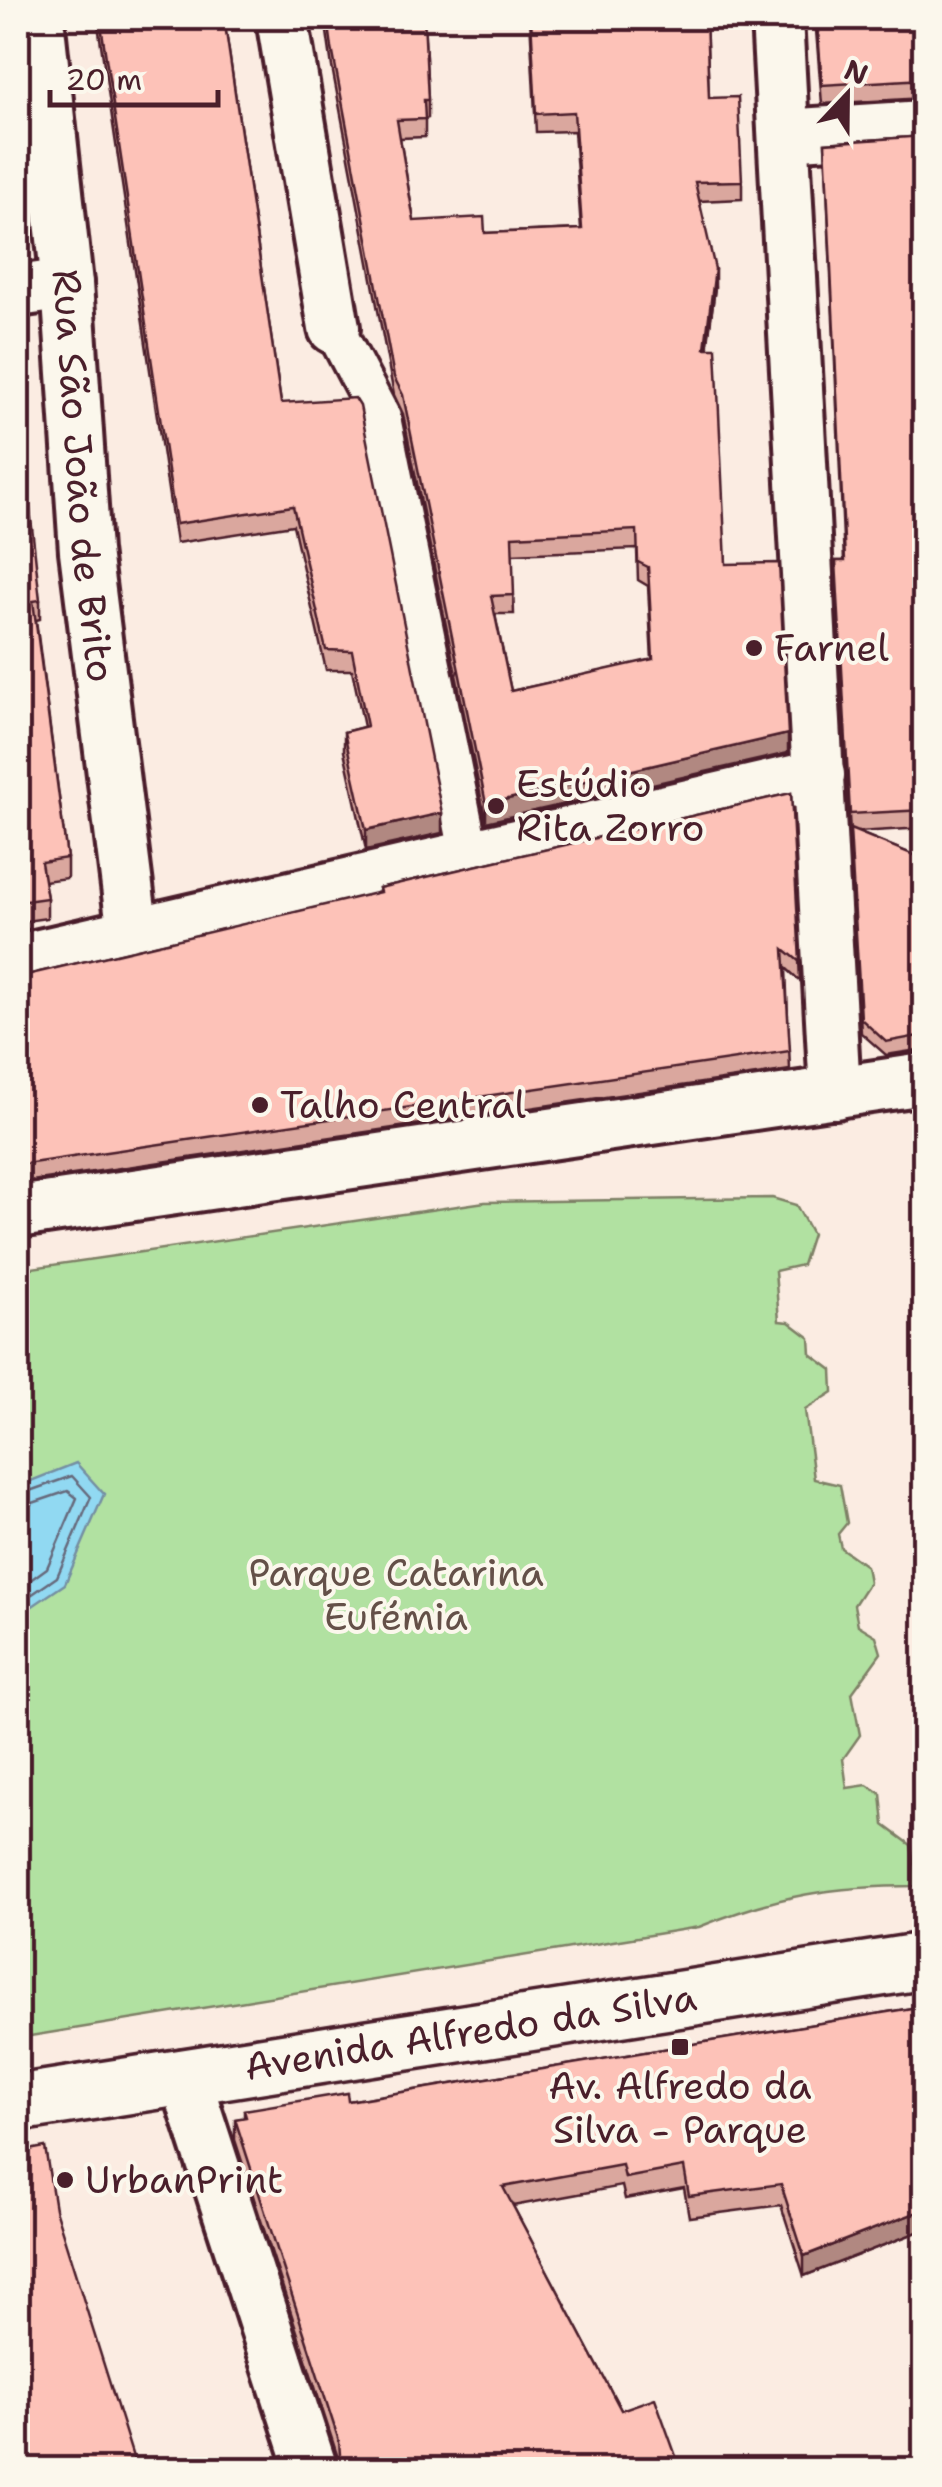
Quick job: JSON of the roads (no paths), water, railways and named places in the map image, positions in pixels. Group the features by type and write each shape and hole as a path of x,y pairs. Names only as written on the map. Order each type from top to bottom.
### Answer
{"street":[{"name":"Rua São João de Brito","path":"38,18 67,284 85,552 133,934"},
{"path":"282,18 334,328 381,418 470,857"},
{"path":"777,18 835,1093"},
{"path":"784,135 924,126"},
{"path":"18,290 67,284"},
{"path":"18,960 819,775"},
{"path":"18,1212 924,1079"},
{"name":"Avenida Alfredo da Silva","path":"18,2103 924,1961"},
{"path":"184,2075 312,2470"}],"water":[{"path":"76,1463 104,1494 65,1584 18,1616 18,1486"}],"place":[{"name":"Farnel","path":"754,648"},
{"name":"Estúdio Rita Zorro","path":"496,806"},
{"name":"Talho Central","path":"260,1105"},
{"name":"Av. Alfredo da Silva - Parque","path":"680,2047"},
{"name":"UrbanPrint","path":"65,2180"}],"park label":[{"name":"Parque Catarina Eufémia","path":"396,1595"}]}
